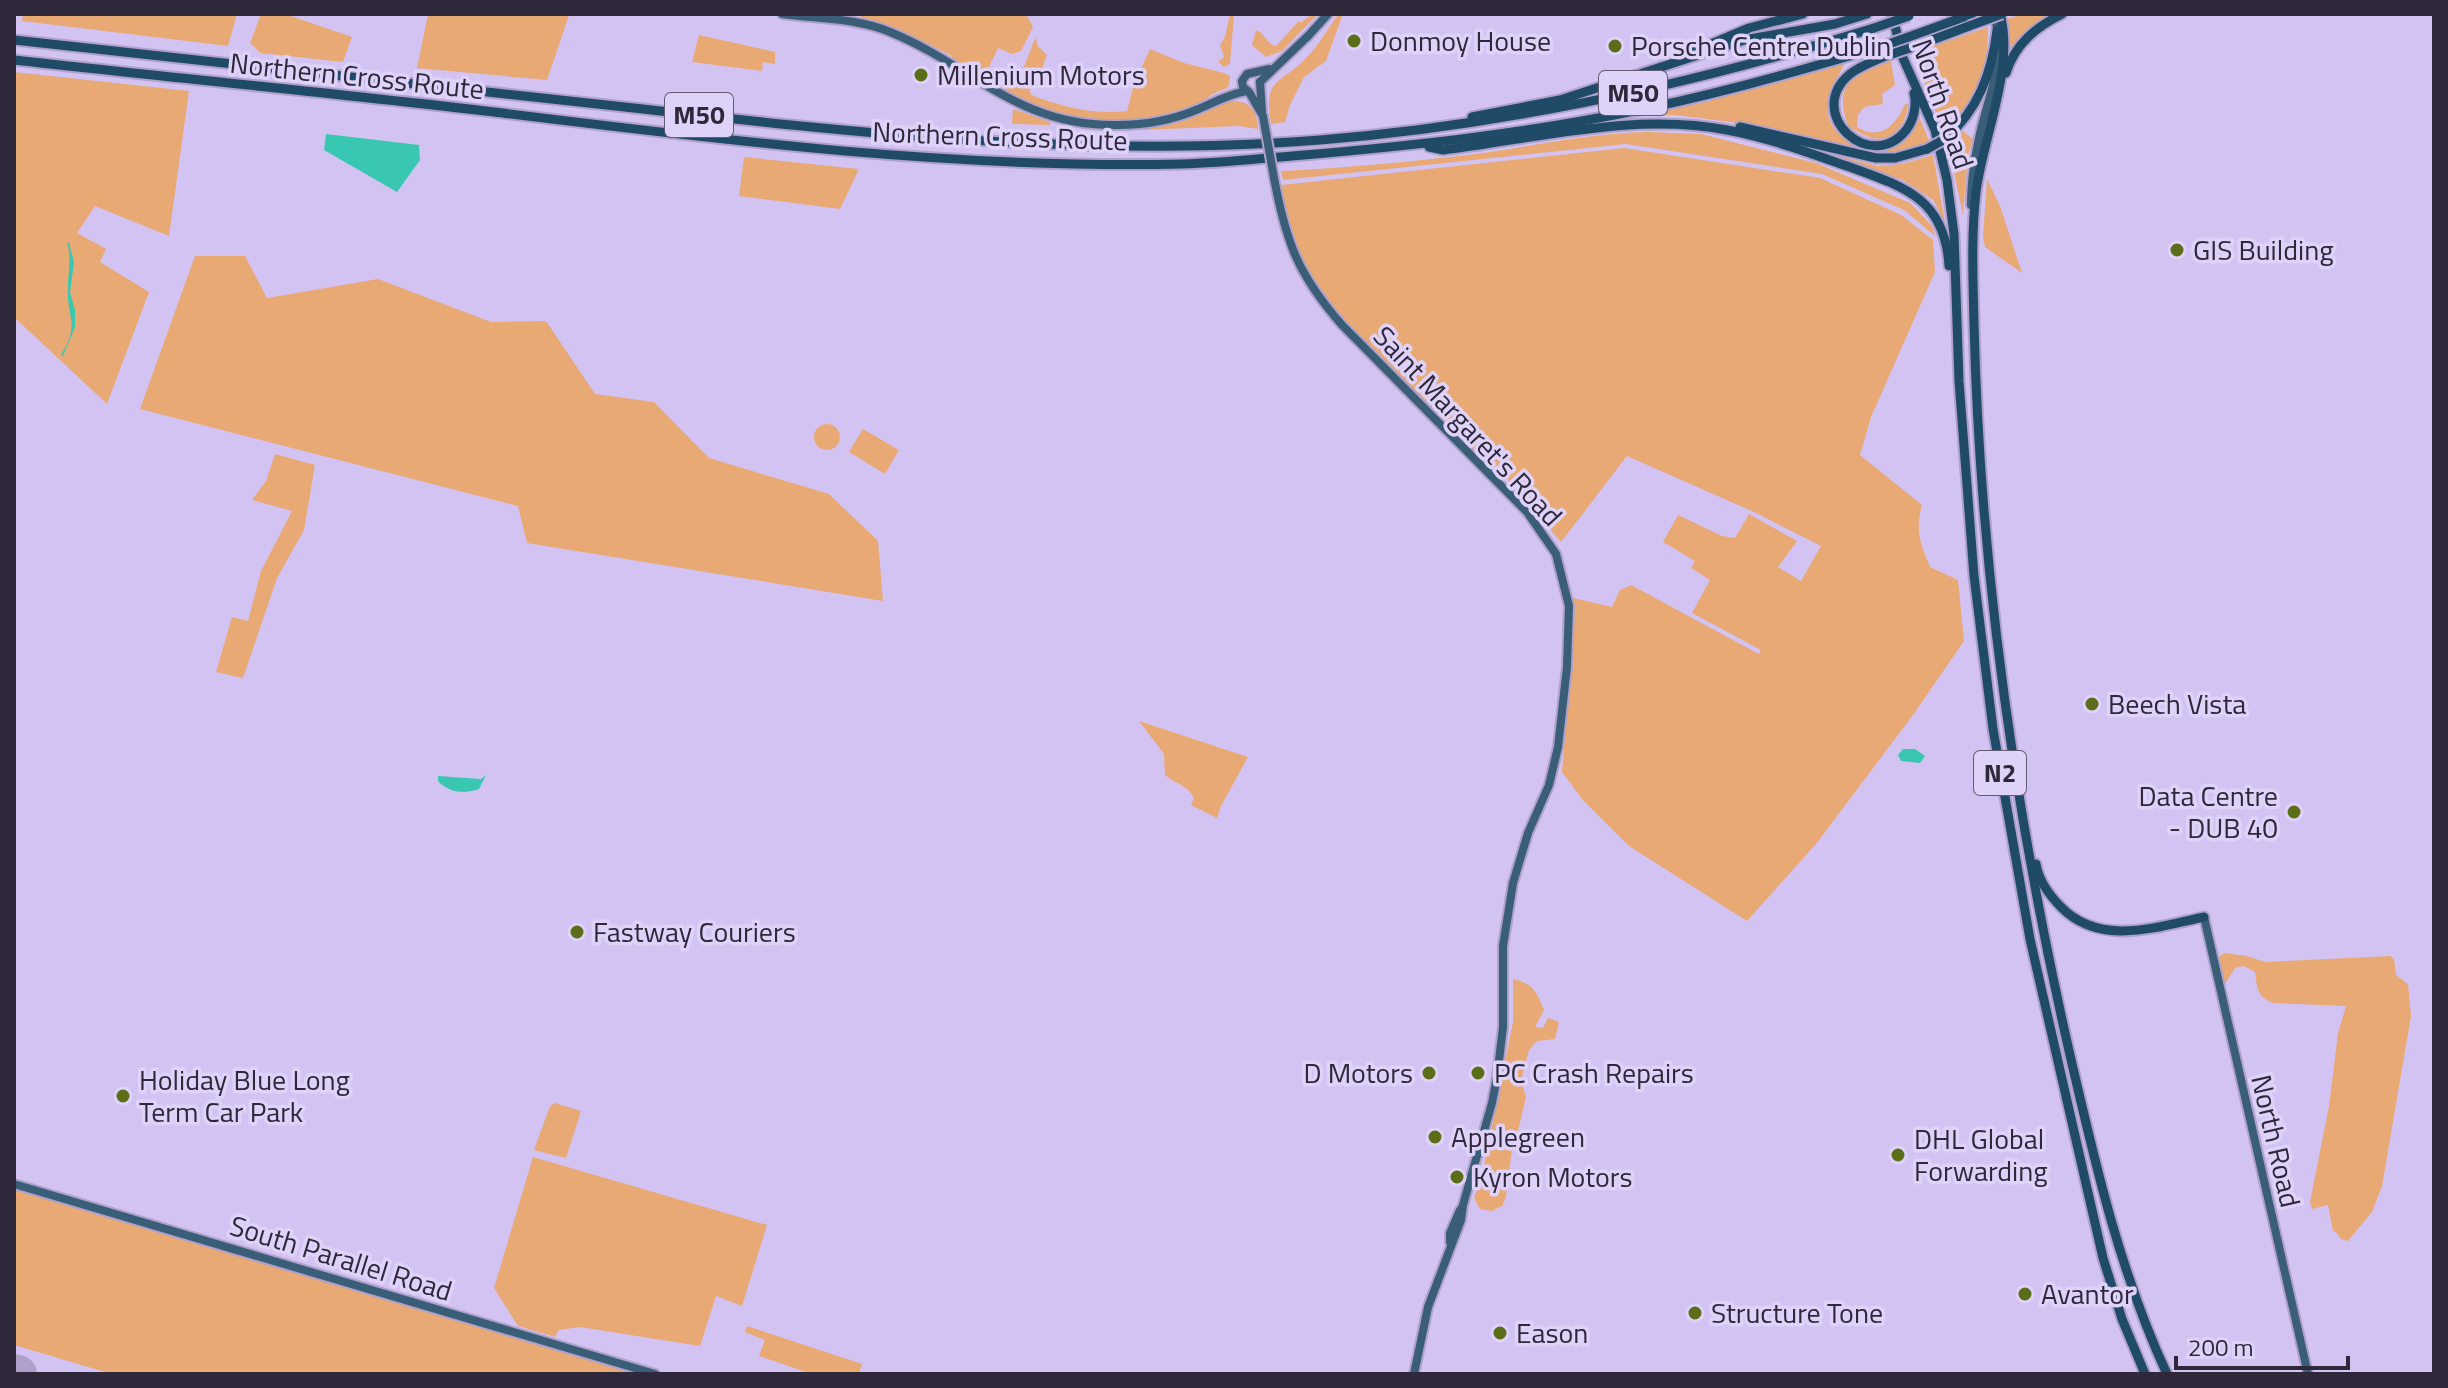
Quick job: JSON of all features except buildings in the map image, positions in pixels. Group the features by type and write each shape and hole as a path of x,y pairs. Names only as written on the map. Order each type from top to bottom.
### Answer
{"highway":[{"name":"M50","path":"1662,67 1749,28 1803,14"},
{"name":"M50","path":"1662,67 1752,38 1835,24 1867,14"},
{"name":"North Road","path":"1892,14 1907,67 1935,130 1947,180 1954,234 1958,369"},
{"path":"1972,238 1981,159 2009,63 2034,31 2062,14"},
{"name":"Northern Cross Route","path":"14,40 942,139 1059,145 1192,145 1314,141 1523,115 1612,98 1740,67 1912,15"},
{"path":"1882,52 1919,45 1969,19 1999,19"},
{"name":"Northern Cross Route","path":"14,60 757,144 938,159 1057,164 1189,163 1418,145 1570,123 1728,90 1882,52 1914,35 1969,19"},
{"path":"1994,109 2005,47 1999,19"},
{"path":"1570,123 1681,119 1732,125 1876,158 1895,158 1927,149 1961,125 1988,76 1999,19"},
{"name":"M50","path":"1882,52 1848,75 1836,92 1834,111 1837,122 1857,142 1879,145 1897,139 1905,131 1911,122 1916,99 1907,67"},
{"path":"1387,134 1560,100 1662,67"},
{"path":"1418,145 1443,150 1621,125 1670,124 1726,130 1772,140 1869,174 1912,193 1925,203 1944,235 1958,369"},
{"name":"N2","path":"1972,238 1975,381 1983,498 1995,622 2017,783 2057,999 2103,1191 2136,1299 2167,1374"},
{"name":"N2","path":"1958,369 1973,563 1993,729 2030,939 2103,1258 2122,1319 2145,1374"},
{"path":"2017,783 2037,872 2046,890 2067,913 2094,928 2126,932 2204,917"},
{"path":"2068,1113 2091,1230 2137,1374"}],"main road":[{"path":"782,14 856,23 888,31 1010,100 1047,115 1096,125 1138,124 1192,112 1228,95 1248,91 1259,84 1328,14"},
{"name":"North Road","path":"1972,238 1971,193 1981,129 1998,67 1999,19"},
{"path":"1228,95 1245,76 1273,68"},
{"path":"1253,74 1259,84"},
{"path":"1242,81 1248,91"},
{"name":"Saint Margaret's Road","path":"1259,84 1283,224 1289,244 1316,293 1342,325 1527,512 1556,554 1566,594 1569,640 1557,756 1513,883 1503,946 1503,1027 1492,1103 1463,1205 1450,1233 1450,1247 1428,1307 1414,1374"},
{"name":"Saint Margaret's Road","path":"1248,91 1263,116"},
{"name":"North Road","path":"2204,917 2308,1374"},
{"name":"South Parallel Road","path":"14,1184 655,1374"}],"shaded area":[{"path":"23,14 237,14 228,46 22,21"},
{"path":"261,14 285,14 352,37 343,62 261,53 250,43"},
{"path":"428,14 569,15 547,80 417,68"},
{"path":"862,14 1022,14 1028,17 1033,27 1021,51 1012,54 998,48 988,69 1018,82 1036,36 1037,45 1047,55 1037,81 1030,83 1031,95 1079,109 1127,111 1134,84 1150,49 1184,63 1224,73 1230,76 1229,86 1168,114 1107,122 1080,119 1029,103 953,61 952,56 909,34 860,18"},
{"path":"1230,14 1234,14 1230,64 1224,67 1218,62 1224,57 1220,45"},
{"path":"1318,14 1282,51 1266,57 1252,45 1256,30 1276,46 1298,22"},
{"path":"2022,14 2054,14 2030,27 2011,55 2007,19"},
{"path":"1337,16 1342,16 1326,61 1304,77 1285,122 1271,124 1269,97 1272,89 1311,52"},
{"path":"1988,27 1984,72 1973,100 1956,123 1943,131 1913,53"},
{"path":"699,35 775,52 775,64 763,62 762,71 692,62"},
{"path":"1891,61 1895,85 1882,94 1883,104 1864,107 1858,115 1857,127 1880,132 1892,125 1905,104 1908,104 1907,111 1898,130 1880,139 1872,138 1849,127 1844,112 1845,90 1849,82 1866,70"},
{"path":"1845,63 1832,88 1828,104 1829,118 1844,138 1869,147 1896,144 1909,135 1918,114 1930,143 1913,152 1866,155 1808,136 1731,122 1675,115 1632,116 1702,103"},
{"path":"14,72 189,91 169,236 95,206 77,233 106,249 100,262 149,292 107,404 14,317"},
{"path":"1235,101 1252,109 1258,129 1239,126 1141,130 1180,121"},
{"path":"1013,109 1050,122 1050,125 1012,124"},
{"path":"1963,131 1973,139 1968,155 1963,215 1948,144"},
{"path":"1648,132 1701,134 1816,163 1910,203 1932,226 1935,236 1904,210 1822,174 1626,144 1283,180 1281,171 1433,159 1586,137"},
{"path":"326,134 419,145 420,160 397,192 324,150"},
{"path":"1624,148 1820,178 1901,215 1933,240 1935,272 1871,417 1860,455 1922,505 1920,536 1930,567 1958,580 1964,641 1816,844 1747,921 1629,846 1582,799 1562,772 1573,636 1569,597 1612,607 1620,590 1631,585 1759,654 1761,650 1692,613 1710,580 1691,568 1695,561 1663,542 1678,515 1722,536 1735,538 1749,514 1797,541 1778,567 1801,581 1821,546 1754,512 1627,456 1561,542 1507,479 1411,394 1318,291 1300,257 1285,210 1281,185"},
{"path":"1823,152 1878,166 1902,164 1933,155 1945,222 1933,200 1903,180"},
{"path":"744,157 859,169 840,209 739,196"},
{"path":"1987,179 2000,206 2022,273 1985,247"},
{"path":"67,242 74,262 70,292 75,310 75,327 63,356 71,327"},
{"path":"195,256 245,256 267,298 378,279 491,322 546,321 595,394 654,402 709,458 829,494 878,541 883,601 527,543 518,506 140,409"},
{"path":"827,424 836,428 840,437 836,446 827,450 818,446 814,437 818,428"},
{"path":"863,429 899,450 885,474 849,452"},
{"path":"275,454 315,465 304,530 277,578 243,678 216,672 232,617 248,621 261,571 292,511 252,500 266,481"},
{"path":"1139,721 1248,757 1217,818 1191,805 1194,798 1191,793 1165,775 1164,754"},
{"path":"1903,749 1915,749 1925,756 1920,763 1901,761 1898,755"},
{"path":"486,775 479,789 468,792 452,790 438,781 438,776 481,779"},
{"path":"2225,953 2265,962 2390,956 2394,959 2396,975 2408,984 2411,1016 2382,1186 2372,1212 2348,1241 2333,1231 2328,1205 2312,1209 2310,1202 2329,1106 2338,1033 2346,1006 2268,1001 2259,991 2255,972 2244,966 2235,968 2225,984 2218,957"},
{"path":"1513,979 1530,986 1539,998 1544,1010 1535,1027 1543,1028 1548,1018 1559,1022 1555,1039 1537,1041 1529,1050 1521,1080 1526,1097 1513,1141 1506,1197 1502,1206 1492,1211 1480,1209 1474,1198 1484,1166 1513,1022"},
{"path":"555,1103 581,1111 566,1158 534,1150 550,1106"},
{"path":"533,1157 767,1225 742,1306 716,1296 700,1346 580,1327 559,1330 555,1337 518,1326 494,1288"},
{"path":"14,1188 641,1374 112,1374 14,1345"},
{"path":"747,1326 862,1364 859,1374 812,1374 759,1356 765,1340 745,1332"}],"runway":[{"path":"14,1373 18,1374"}],"place":[{"name":"Donmoy House","path":"1354,41"},
{"name":"Porsche Centre Dublin","path":"1615,46"},
{"name":"Millenium Motors","path":"921,75"},
{"name":"GIS Building","path":"2177,250"},
{"name":"Beech Vista","path":"2092,704"},
{"name":"Data Centre - DUB 40","path":"2294,812"},
{"name":"Fastway Couriers","path":"577,932"},
{"name":"D Motors","path":"1429,1073"},
{"name":"PC Crash Repairs","path":"1478,1073"},
{"name":"Holiday Blue Long Term Car Park","path":"123,1096"},
{"name":"Applegreen","path":"1435,1137"},
{"name":"DHL Global Forwarding","path":"1898,1155"},
{"name":"Kyron Motors","path":"1457,1177"},
{"name":"Avantor","path":"2025,1294"},
{"name":"Structure Tone","path":"1695,1313"},
{"name":"Eason","path":"1500,1333"}]}
